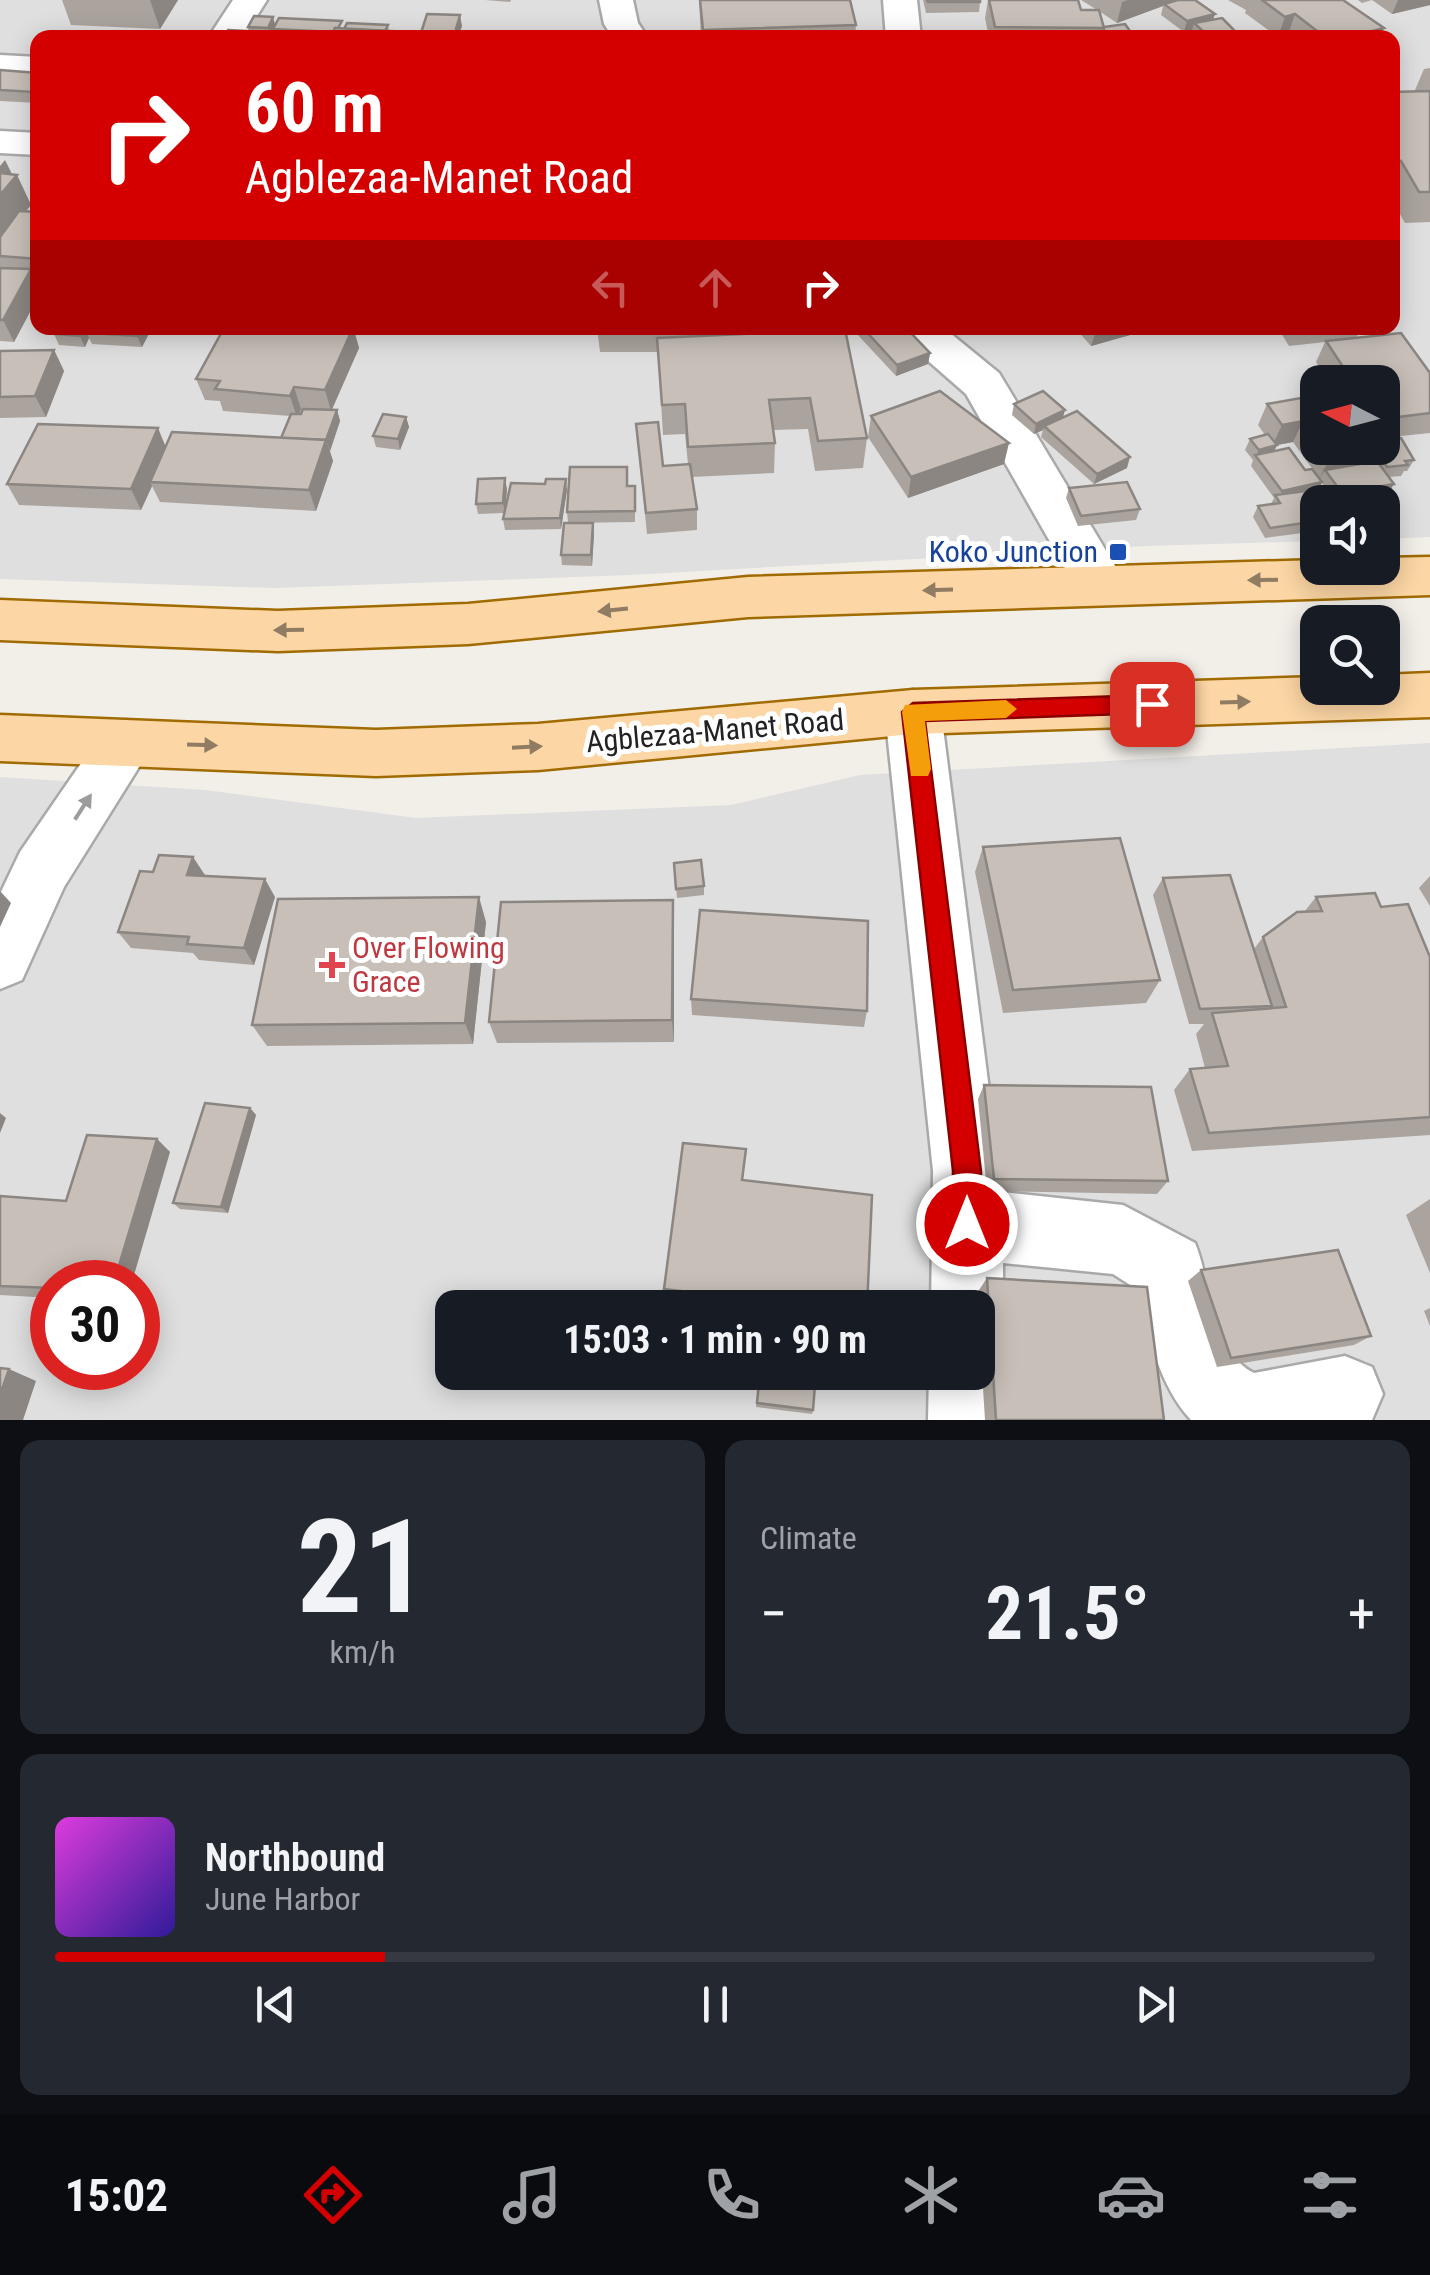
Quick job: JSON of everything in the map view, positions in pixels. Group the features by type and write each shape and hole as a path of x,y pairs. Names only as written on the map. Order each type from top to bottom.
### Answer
{"main road":[{"path":"0,620 278,631 468,624 748,596 1430,576"},
{"name":"Agblezaa-Manet Road","path":"0,738 376,752 538,747 913,712 1430,696"}],"street":[{"path":"230,30 250,0"},
{"path":"616,0 625,30"},
{"path":"900,0 903,30"},
{"path":"0,66 30,68"},
{"path":"0,142 30,144"},
{"path":"924,335 983,384 1100,584"},
{"path":"913,712 967,1171 967,1290"},
{"path":"0,960 20,869 126,742"},
{"path":"967,1224 1124,1240 1170,1268 1186,1340 1216,1397 1248,1411 1345,1394"},
{"path":"966,1390 966,1420"}],"shaded area":[{"path":"0,0 1430,0 1430,537 1400,538 1400,485 1300,485 1300,542 1147,546 630,575 275,588 0,579"},
{"path":"1430,743 1430,1420 0,1420 0,777 206,790 416,818 731,805 860,775"}],"building":[{"path":"700,0 850,0 856,25 703,30"},
{"path":"980,0 980,2 928,2"},
{"path":"989,0 1078,0 1081,10 1099,10 1104,28 995,27"},
{"path":"1195,0 1215,14 1187,21 1164,4"},
{"path":"1262,0 1343,0 1384,28 1316,30 1295,14 1285,17"},
{"path":"427,14 460,15 456,30 422,30"},
{"path":"254,16 273,17 268,28 248,27"},
{"path":"279,18 342,21 334,30 273,29"},
{"path":"1222,18 1234,30 1202,30 1194,23"},
{"path":"347,23 388,25 386,30 344,29"},
{"path":"1125,24 1129,30 1104,30"},
{"path":"0,70 30,72 30,92 0,90"},
{"path":"1430,91 1430,192 1419,192 1400,161 1400,92"},
{"path":"0,173 17,175 0,195"},
{"path":"19,211 30,212 30,258 0,256 0,237"},
{"path":"0,268 30,269 3,320"},
{"path":"220,335 350,335 325,390 294,387 290,396 215,389 220,381 196,379"},
{"path":"846,335 867,438 818,441 810,398 769,400 775,443 688,447 685,404 662,405 657,338"},
{"path":"869,335 913,335 930,353 897,365"},
{"path":"1400,335 1430,373 1430,413 1400,417 1400,365 1342,365 1326,341"},
{"path":"54,350 35,396 0,397 0,351"},
{"path":"940,391 1009,443 911,477 871,416"},
{"path":"1043,391 1065,410 1036,424 1014,404"},
{"path":"1300,398 1300,422 1282,425 1267,404"},
{"path":"303,409 337,410 326,440 281,438 291,414 301,414"},
{"path":"1077,411 1130,457 1097,474 1044,426"},
{"path":"383,414 406,417 398,439 373,436"},
{"path":"658,422 663,466 690,464 697,509 646,513 636,424"},
{"path":"38,424 158,428 131,489 7,484"},
{"path":"172,432 326,440 309,490 150,482"},
{"path":"1268,434 1277,445 1259,450 1250,439"},
{"path":"1400,438 1414,460 1405,461 1408,465 1387,467 1400,465"},
{"path":"1289,448 1300,465 1305,470 1312,469 1322,482 1282,491 1255,455"},
{"path":"1380,465 1394,484 1336,485 1325,470"},
{"path":"570,467 627,467 627,486 635,486 635,511 567,512"},
{"path":"505,478 503,503 476,504 478,479"},
{"path":"546,479 566,479 560,518 503,519 511,483 545,484"},
{"path":"1127,482 1140,509 1081,516 1069,488"},
{"path":"1300,492 1300,524 1270,528 1258,506 1280,503 1275,495"},
{"path":"564,523 593,523 591,555 561,555"},
{"path":"1120,838 1160,980 1013,990 983,847"},
{"path":"159,855 193,857 187,875 265,879 244,948 187,944 189,937 118,932 140,871 153,872"},
{"path":"701,860 704,886 676,889 674,863"},
{"path":"1230,875 1272,1006 1200,1009 1163,878"},
{"path":"1375,893 1381,907 1408,904 1430,957 1430,1117 1209,1133 1190,1069 1228,1066 1212,1013 1286,1007 1263,937 1297,912 1322,911 1316,897"},
{"path":"479,897 465,1023 252,1025 278,899"},
{"path":"673,900 672,1020 489,1022 501,902"},
{"path":"700,910 868,921 867,1011 691,999"},
{"path":"984,1085 1151,1087 1168,1181 994,1179"},
{"path":"205,1103 250,1108 221,1207 173,1203"},
{"path":"87,1135 157,1139 121,1260 30,1260 30,1287 0,1286 0,1196 66,1201"},
{"path":"683,1143 746,1149 742,1180 872,1195 868,1290 664,1289"},
{"path":"1338,1250 1371,1336 1231,1358 1201,1270"},
{"path":"987,1278 1147,1287 1164,1420 996,1420 995,1290 988,1290"},
{"path":"0,1368 9,1369 0,1395"},
{"path":"758,1390 815,1390 813,1410 757,1403"}],"slow traffic":[{"path":"919,769 913,712 1006,709"}],"place":[{"name":"Koko Junction","path":"1118,552"},
{"name":"Over Flowing Grace","path":"332,965"}],"route":[{"path":"967,1224 967,1171 913,712 1152,704"}]}
